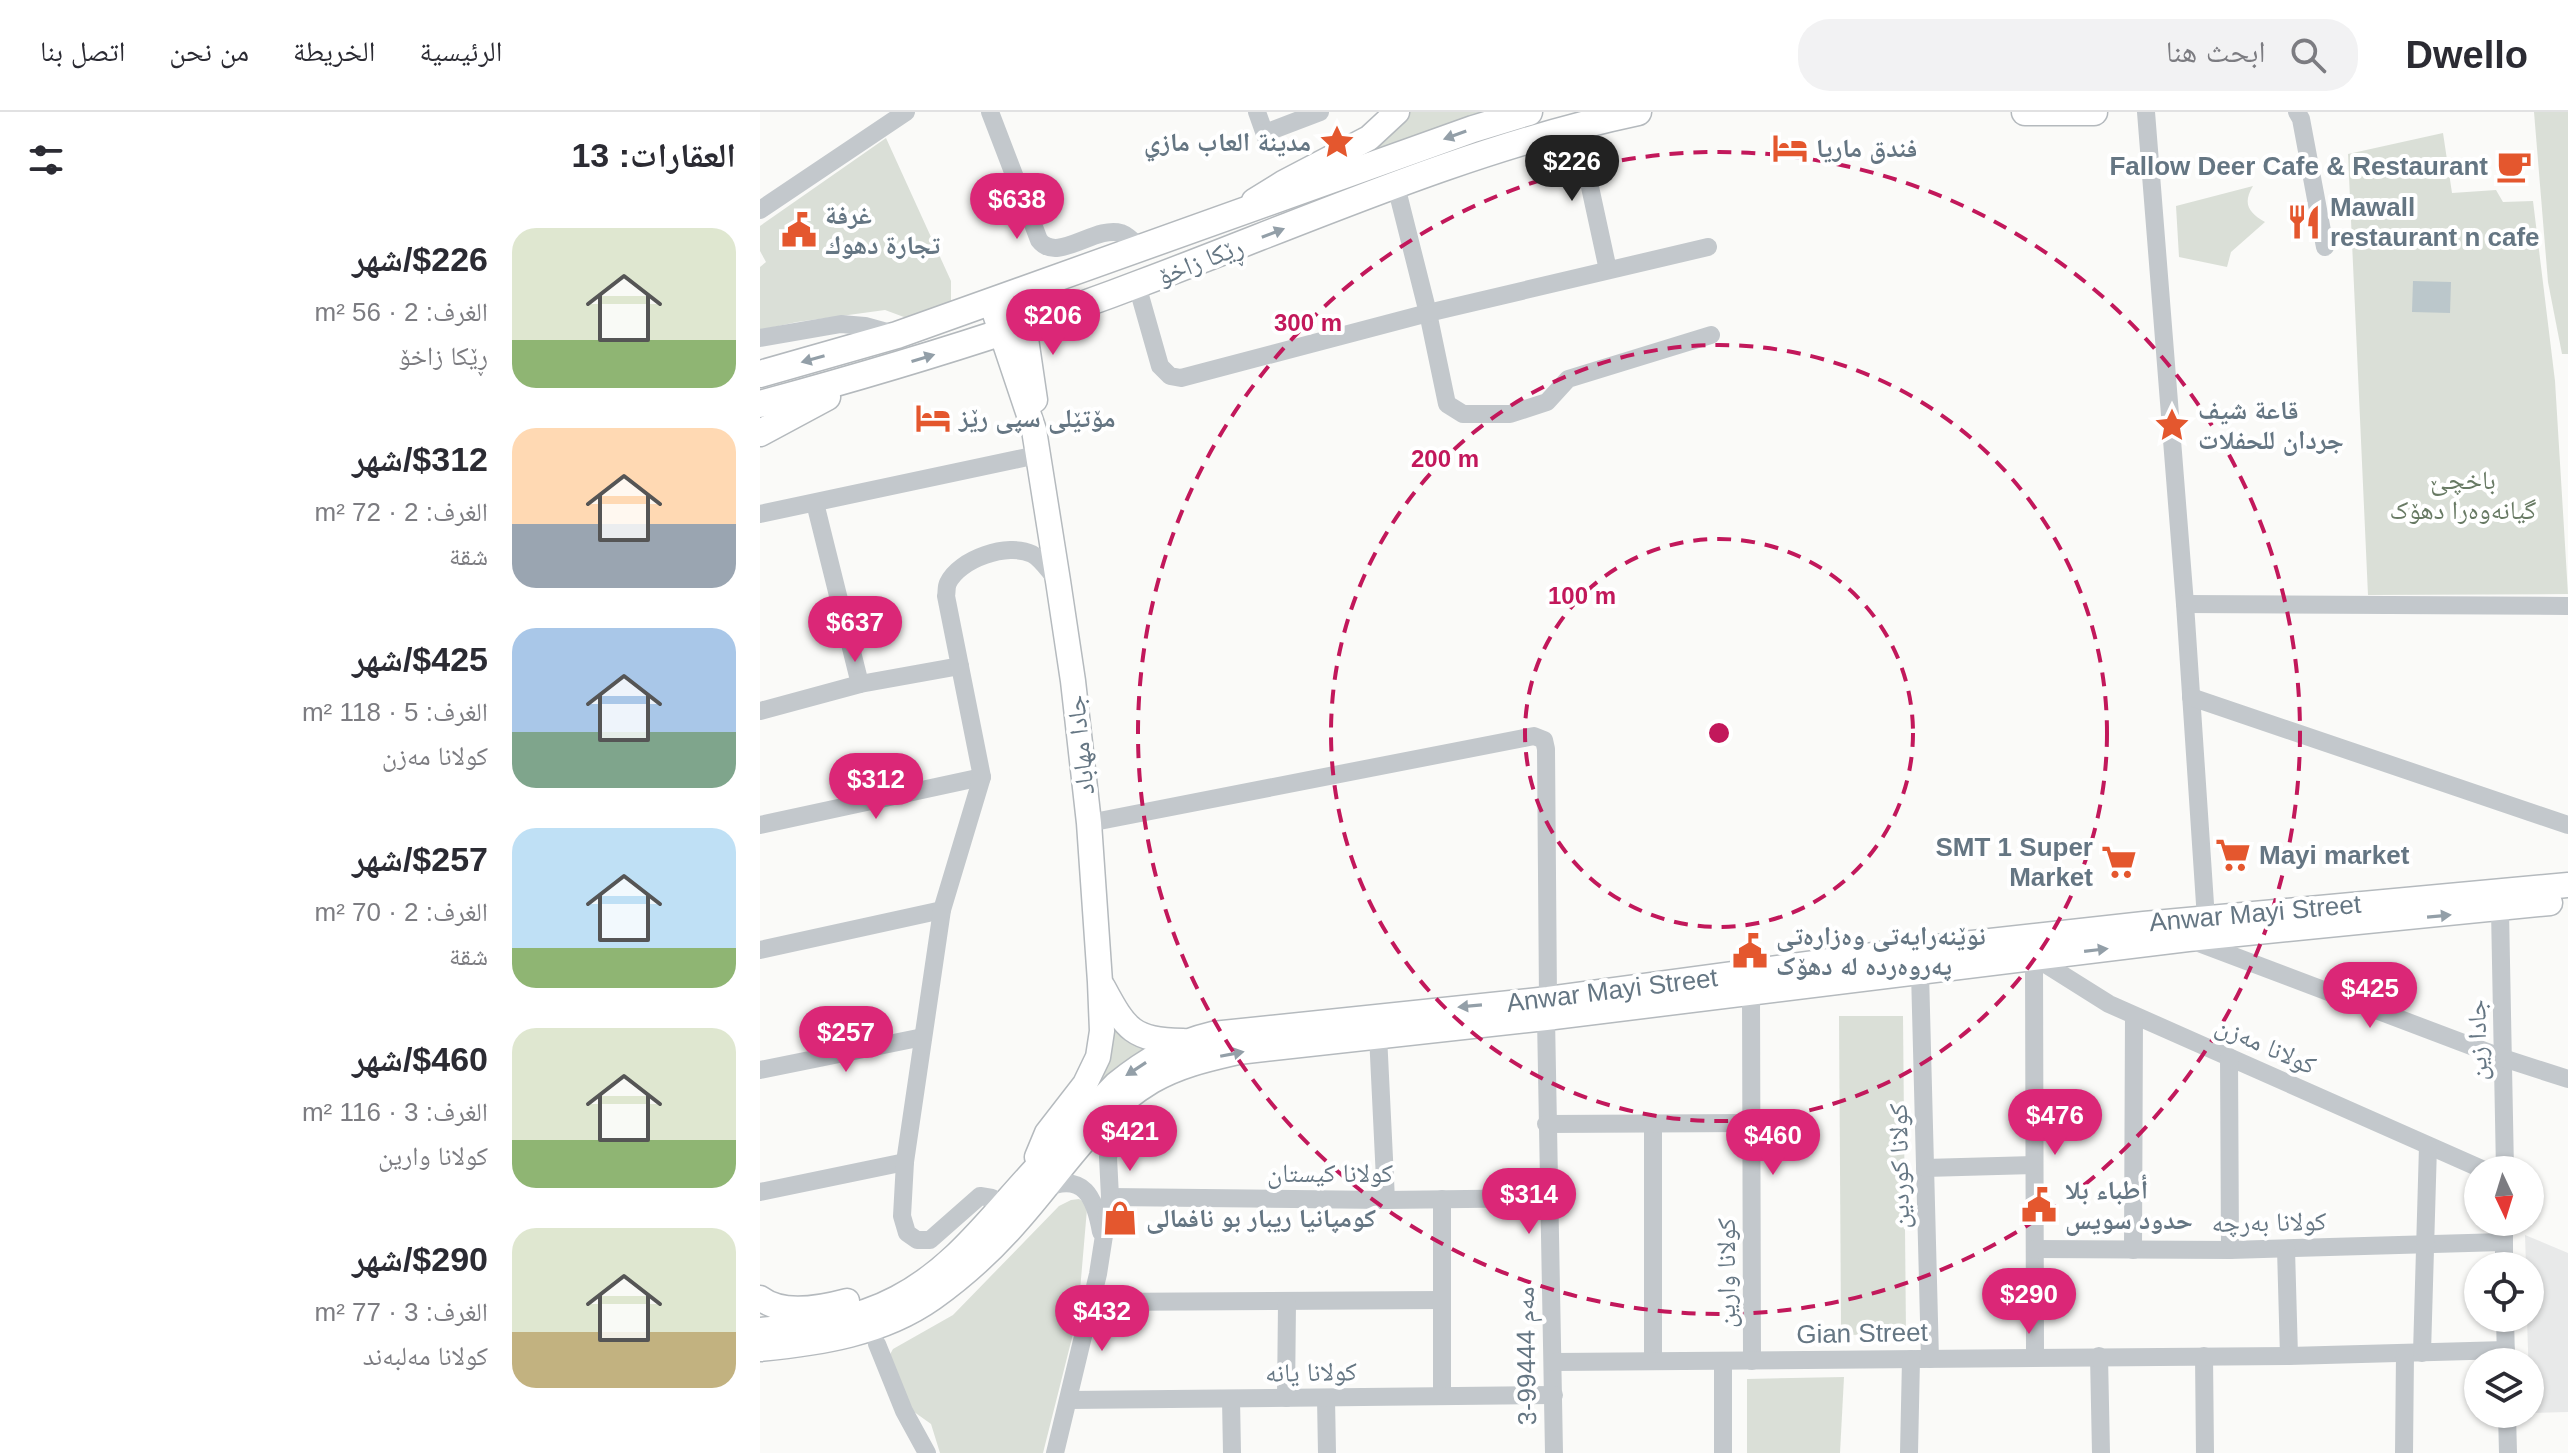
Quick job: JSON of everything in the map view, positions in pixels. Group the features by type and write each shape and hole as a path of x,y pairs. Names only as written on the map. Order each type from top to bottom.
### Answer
{"highway":[{"name":"ڕێکا زاخۆ","path":"760,374 897,335 1473,129 1529,112"},
{"name":"ڕێکا زاخۆ","path":"760,404 875,374 1013,330 1494,150 1638,112"},
{"path":"2025,112 2094,112"},
{"path":"760,433 875,374"}],"main road":[{"path":"1228,218 1283,183 1369,138 1397,112"},
{"name":"جادا مهاباد","path":"1002,298 1013,330 1034,430 1073,681 1089,823 1102,1031 1098,1057 1085,1084 1047,1133 1029,1185"},
{"name":"Anwar Mayi Street","path":"809,1335 877,1327 933,1298 1013,1227 1029,1185 1116,1084 1183,1041 1213,1034 1751,993 2188,939 2568,885"},
{"name":"Anwar Mayi Street","path":"809,1335 895,1300 919,1286 1133,1094 1192,1062 1238,1052 1378,1035 1933,947 2206,919 2384,911 2500,910 2568,902"},
{"path":"1100,982 1125,1024 1135,1032 1152,1041 1183,1041"},
{"path":"760,1298 787,1309 827,1306 869,1295 895,1284 937,1253 992,1198 1029,1185"},
{"path":"760,1362 767,1357 841,1353 877,1344 929,1319 987,1271 1013,1227"},
{"path":"760,1330 809,1335"},
{"path":"760,1349 809,1335"}],"street":[{"path":"760,210 906,112"},
{"path":"990,112 1044,246 1056,249 1109,232 1123,234 1141,249"},
{"path":"1257,112 1267,139 1320,112"},
{"path":"2146,112 2185,604 2206,919"},
{"path":"2300,114 2325,247"},
{"path":"1577,127 1608,270"},
{"path":"1396,186 1447,404 1463,414 1510,414 1547,402 1568,379 1711,335"},
{"path":"1137,285 1160,366 1175,378 1428,313 1708,247"},
{"path":"760,338 841,324 865,326 897,335"},
{"path":"760,514 1037,455"},
{"path":"815,503 860,684"},
{"path":"992,1198 980,1196 930,1240 917,1240 907,1233 902,1216 905,1162 942,910 982,777 946,596 948,583 958,571 979,557 998,551 1019,550 1034,555 1058,581"},
{"path":"2185,604 2568,606"},
{"path":"760,711 860,684 960,666"},
{"path":"2191,697 2568,825"},
{"name":"مەم 99444-3","path":"1089,823 1534,736 1544,740 1546,1124 1554,1453"},
{"path":"760,825 982,777"},
{"path":"760,950 942,910"},
{"name":"جادا زین","path":"2500,910 2505,1156"},
{"path":"2188,939 2503,1058 2568,1079"},
{"path":"2034,957 2035,1357"},
{"name":"کولانا مەزن","path":"2034,957 2083,990 2134,1016 2464,1161"},
{"name":"کولانا کوردین","path":"1909,1453 1920,1359 1925,1168 1920,972"},
{"name":"کولانا وارین","path":"1751,993 1752,1361"},
{"path":"2133,1250 2134,1016"},
{"path":"1378,1035 1386,1200"},
{"path":"760,1070 923,1037"},
{"path":"2229,1057 2230,1250"},
{"path":"1055,1453 1093,1302 1110,1197 1108,1157 1118,1125 1133,1094"},
{"path":"1653,1123 1653,1361"},
{"path":"1546,1124 1752,1123"},
{"path":"2404,1453 2426,1245 2428,1146"},
{"path":"760,1192 905,1162"},
{"path":"1925,1168 2034,1165"},
{"path":"1029,1185 1066,1184 1087,1192 1098,1212 1102,1243"},
{"name":"کولانا کیستان","path":"1110,1197 1549,1198"},
{"path":"1442,1199 1442,1396"},
{"path":"2503,1236 2503,1252"},
{"name":"کولانا بەرچە","path":"2035,1249 2230,1250 2503,1242"},
{"path":"2286,1249 2289,1356"},
{"path":"1093,1302 1442,1300"},
{"path":"1286,1398 1287,1303"},
{"path":"877,1344 904,1411 927,1453"},
{"name":"Gian Street","path":"1554,1362 2464,1355"},
{"path":"2099,1356 2101,1453"},
{"path":"2204,1356 2205,1453"},
{"path":"1723,1361 1723,1453"},
{"name":"کولانا یانه","path":"1069,1400 1554,1395"},
{"path":"1326,1398 1327,1453"},
{"path":"1231,1399 1232,1453"},
{"path":"2507,1428 2508,1453"}],"shaded area":[{"path":"2413,281 2451,282 2450,313 2412,312"},
{"path":"2527,1236 2568,1253 2568,1412 2544,1413 2544,1348 2528,1348 2527,1332 2544,1332 2544,1252 2526,1252"}],"green space":[{"path":"1407,112 1504,112 1316,176"},
{"path":"2534,112 2568,112 2568,354 2562,354 2548,282"},
{"name":"باخچێ گیانه‌وه‌را دهۆک","path":"2443,133 2452,193 2496,190 2503,202 2533,201 2555,381 2568,594 2368,595 2348,154"},
{"path":"886,138 951,281 951,304 912,320 885,310 760,330 760,267 766,262 760,251 760,226"},
{"path":"2253,186 2248,198 2249,207 2265,222 2231,252 2227,267 2179,257 2176,206"},
{"path":"1839,1016 1903,1016 1906,1334 1845,1335 1841,1324"},
{"path":"1117,1021 1159,1046 1050,1139 1094,1083"},
{"path":"1079,1199 1087,1209 1078,1314 1043,1453 940,1453 931,1424 903,1404 888,1358 893,1349 953,1315 1059,1206"},
{"path":"1844,1377 1840,1453 1747,1453 1747,1379"}],"place":[{"name":"مدينة العاب مازي","path":"1337,142"},
{"name":"فندق ماريا","path":"1790,148"},
{"name":"Fallow Deer Cafe & Restaurant","path":"2514,166"},
{"name":"Mawall restaurant n cafe","path":"2304,222"},
{"name":"غرفة تجارة دهوك","path":"799,230"},
{"name":"مۆتێلی سپی رێز","path":"933,418"},
{"name":"قاعة شيف جردان للحفلات","path":"2172,425"},
{"name":"Mayi market","path":"2233,855"},
{"name":"SMT 1 Super Market","path":"2119,862"},
{"name":"نوێنەرایەتی وەزارەتی پەروەردە لە دهۆک","path":"1750,951"},
{"name":"أطباء بلا حدود سويس","path":"2039,1205"},
{"name":"كومپانيا ريبار بو نافمالى","path":"1120,1218"}]}
